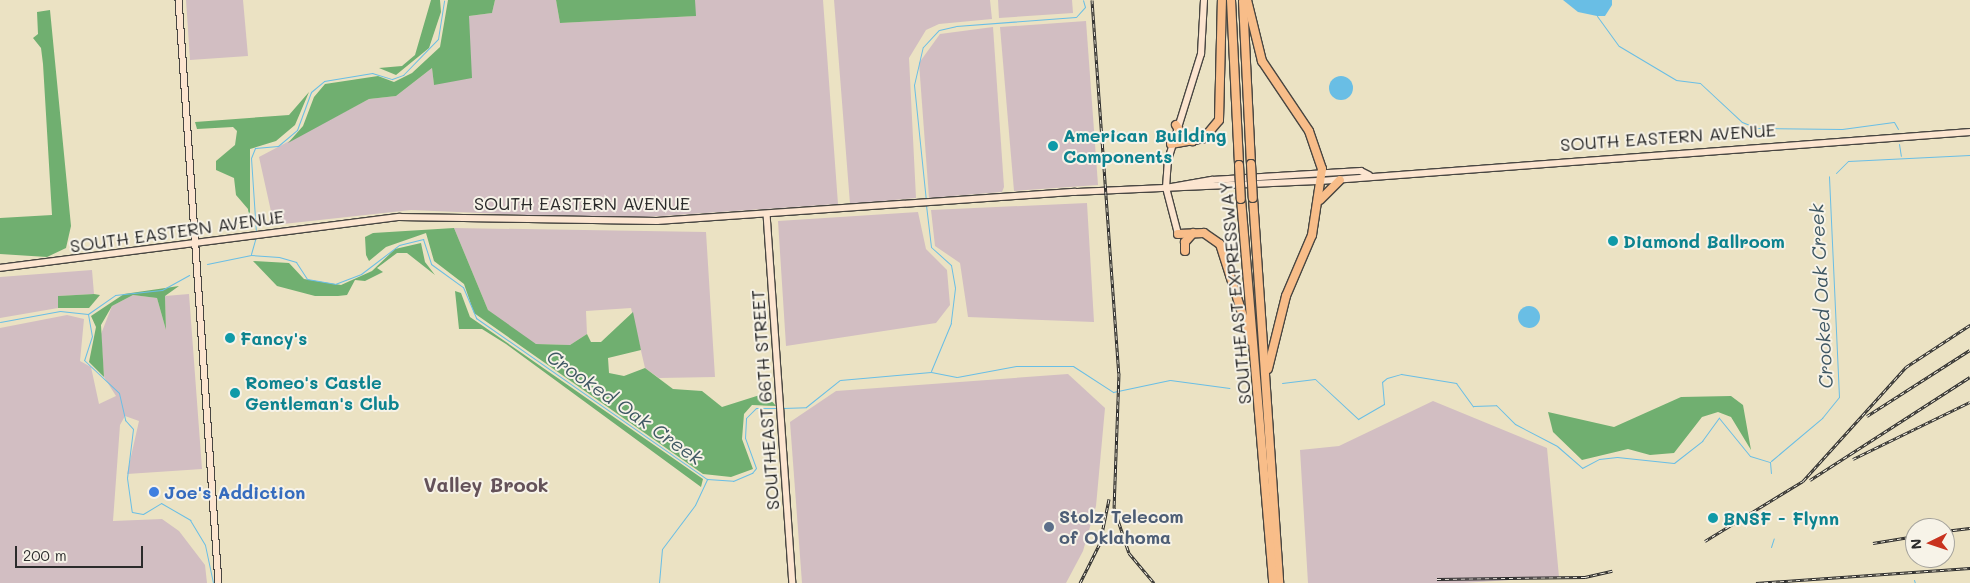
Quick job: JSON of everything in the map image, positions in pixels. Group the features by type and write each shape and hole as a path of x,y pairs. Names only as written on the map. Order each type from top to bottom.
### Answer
{"highway":[{"path":"1171,144 1194,142 1212,132 1220,116 1222,0"},
{"name":"SOUTHEAST EXPRESSWAY","path":"1231,0 1241,199 1274,583"},
{"path":"1245,0 1260,56 1309,131 1320,178 1319,202 1312,234 1281,310 1268,369"},
{"name":"SOUTHEAST EXPRESSWAY","path":"1245,0 1253,198 1268,369 1279,583"},
{"path":"1176,125 1184,138 1194,142"},
{"path":"1319,202 1340,180"},
{"path":"1185,251 1185,242 1193,233"},
{"path":"1178,234 1209,234 1222,248 1255,355"}],"main road":[{"path":"179,0 219,583"},
{"path":"1178,234 1166,188 1171,144 1201,54 1204,0"},
{"name":"SOUTH EASTERN AVENUE","path":"0,268 196,245 399,217 656,221 1166,188 1181,191 1320,178 1970,132"},
{"name":"SOUTH EASTERN AVENUE","path":"1320,178 1340,180 1369,175"},
{"name":"SOUTHEAST 66TH STREET","path":"767,214 793,583"}],"shaded area":[{"path":"186,0 243,0 248,56 190,60"},
{"path":"495,0 556,0 560,23 695,16 695,0 823,0 838,204 618,219 411,210 274,225 259,157 369,99 396,96 432,68 434,85 469,16 492,13"},
{"path":"834,0 990,0 992,19 939,24 926,30 909,58 916,198 850,204"},
{"path":"998,0 1072,0 1073,13 999,18"},
{"path":"1086,21 1098,185 1014,191 1000,27"},
{"path":"993,27 1004,187 1002,192 929,198 919,63 940,34"},
{"path":"1087,203 1094,322 968,317 960,263 935,246 931,210"},
{"path":"918,212 926,249 947,270 950,305 936,323 786,346 778,221"},
{"path":"454,228 706,232 715,377 659,378 645,368 631,308 586,311 587,334 570,345 536,344 510,329 488,310"},
{"path":"92,270 94,294 58,296 58,308 0,318 0,277"},
{"path":"189,294 202,469 127,474 139,421 125,416 120,425 113,521 162,519 179,531 205,565 207,583 0,583 0,328 67,315 84,319 80,361 91,367 99,404 116,396 104,377 101,334 112,306 133,295 157,298 166,330 165,296"},
{"path":"1068,374 1105,408 1096,506 1083,551 1066,583 802,583 790,422 836,391"},
{"path":"1433,401 1547,448 1559,577 1463,583 1308,583 1300,450 1339,446"}],"green space":[{"path":"431,0 440,0 441,12 429,48 396,75 379,68 402,66 415,55"},
{"path":"448,0 495,0 492,13 469,16 472,78 434,85 432,68 396,96 369,99 288,143 303,126 314,97 325,84 378,76 394,82 412,73 440,47"},
{"path":"556,0 695,0 696,16 560,23"},
{"path":"50,10 71,226 66,248 47,257 0,254 0,218 52,215 43,64 41,48 33,38 38,34 37,12"},
{"path":"309,92 295,125 276,141 250,149 250,228 248,209 236,195 234,178 216,170 216,161 235,145 237,131 233,127 197,129 195,122 289,115"},
{"path":"454,228 488,310 536,344 570,345 587,334 591,342 601,342 633,312 641,350 608,358 609,373 624,376 645,368 673,389 702,391 722,407 763,394 771,400 776,406 752,405 744,414 742,439 753,469 731,477 703,474 474,313 464,284 434,261 426,233 386,247 369,261 366,255 365,237 373,233"},
{"path":"421,243 425,262 435,275 407,253 397,253 377,268 383,272 365,281 355,280 347,295 338,296 315,296 277,286 253,261 289,263 304,279 341,285 372,271 395,249"},
{"path":"179,286 165,296 166,330 157,298 133,295 112,306 101,325 104,377 89,362 96,327 91,316 124,294"},
{"path":"455,291 461,293 470,317 703,479 701,487 506,344 482,329 459,329"},
{"path":"100,295 89,308 58,308 58,296"},
{"path":"1731,396 1743,405 1751,450 1731,417 1718,412 1702,417 1674,453 1650,455 1628,449 1582,460 1553,432 1548,412 1614,427 1681,397"}],"water":[{"path":"1563,0 1612,0 1612,5 1605,16 1597,16 1578,12"},
{"path":"1341,76 1346,77 1352,83 1352,93 1346,99 1341,100 1336,99 1330,93 1329,88 1330,83 1336,77"},
{"path":"1529,306 1537,309 1540,317 1537,325 1529,328 1521,325 1518,317 1521,309"}],"waterway":[{"path":"256,233 251,158 255,148 278,146 297,130 311,92 324,81 372,73 392,79 403,75 438,39 444,0"},
{"path":"926,201 914,85 923,47 939,30 956,26 1076,17 1085,7 1083,0"},
{"path":"1597,16 1619,46 1676,80 1700,83 1742,122 1757,128 1842,129 1894,122 1898,129"},
{"path":"1899,144 1901,156"},
{"name":"Crooked Oak Creek","path":"1836,173 1848,161 1970,155"},
{"name":"Crooked Oak Creek","path":"1771,461 1822,418 1839,397 1829,176"},
{"path":"926,205 931,247 951,265 955,288 951,323 931,371"},
{"path":"251,254 256,237"},
{"name":"Crooked Oak Creek","path":"207,264 251,255 279,257 296,262 307,279 335,284 361,274 399,245 423,239 431,264 463,287 476,318 707,479 733,481 752,473 756,468 745,438 746,418 756,408 779,408"},
{"name":"Crooked Oak Creek","path":"0,322 60,311 88,314 115,295 162,290 189,275"},
{"path":"88,314 92,336 84,360 119,393 125,420 133,429 127,478 132,512 143,514 161,503 190,520 205,545 213,583"},
{"name":"Crooked Oak Creek","path":"783,408 806,407 840,380 931,372 957,377 1016,366 1073,366 1113,392 1170,380 1229,388"},
{"name":"Crooked Oak Creek","path":"1282,383 1315,379 1358,419 1384,404 1382,382 1387,378 1401,374 1456,383 1473,406 1496,405 1515,424 1557,446 1582,468 1599,459 1617,457 1674,463 1702,441 1719,418 1750,456 1770,462"},
{"path":"1770,462 1771,473"},
{"path":"659,583 662,549 695,505 707,479"},
{"path":"1771,547 1774,538"}],"railway":[{"path":"1092,0 1119,373 1114,508 1129,553 1154,583"},
{"path":"1705,541 1803,481 1906,367 1970,325"},
{"path":"1867,416 1970,350"},
{"path":"1810,480 1970,377"},
{"path":"1853,459 1970,402"},
{"path":"1080,583 1100,543 1109,499"},
{"path":"1955,530 1970,528"},
{"path":"1873,543 1905,538"},
{"path":"1756,583 1970,568"},
{"path":"1437,579 1585,577 1612,571"}],"place":[{"name":"American Building Components","path":"1053,146"},
{"name":"Diamond Ballroom","path":"1613,241"},
{"name":"Fancy's","path":"230,338"},
{"name":"Romeo's Castle Gentleman's Club","path":"235,393"},
{"name":"Joe's Addiction","path":"154,492"},
{"name":"BNSF - Flynn","path":"1713,518"},
{"name":"Stolz Telecom of Oklahoma","path":"1049,527"}],"district":[{"name":"Valley Brook","path":"486,484"}]}
